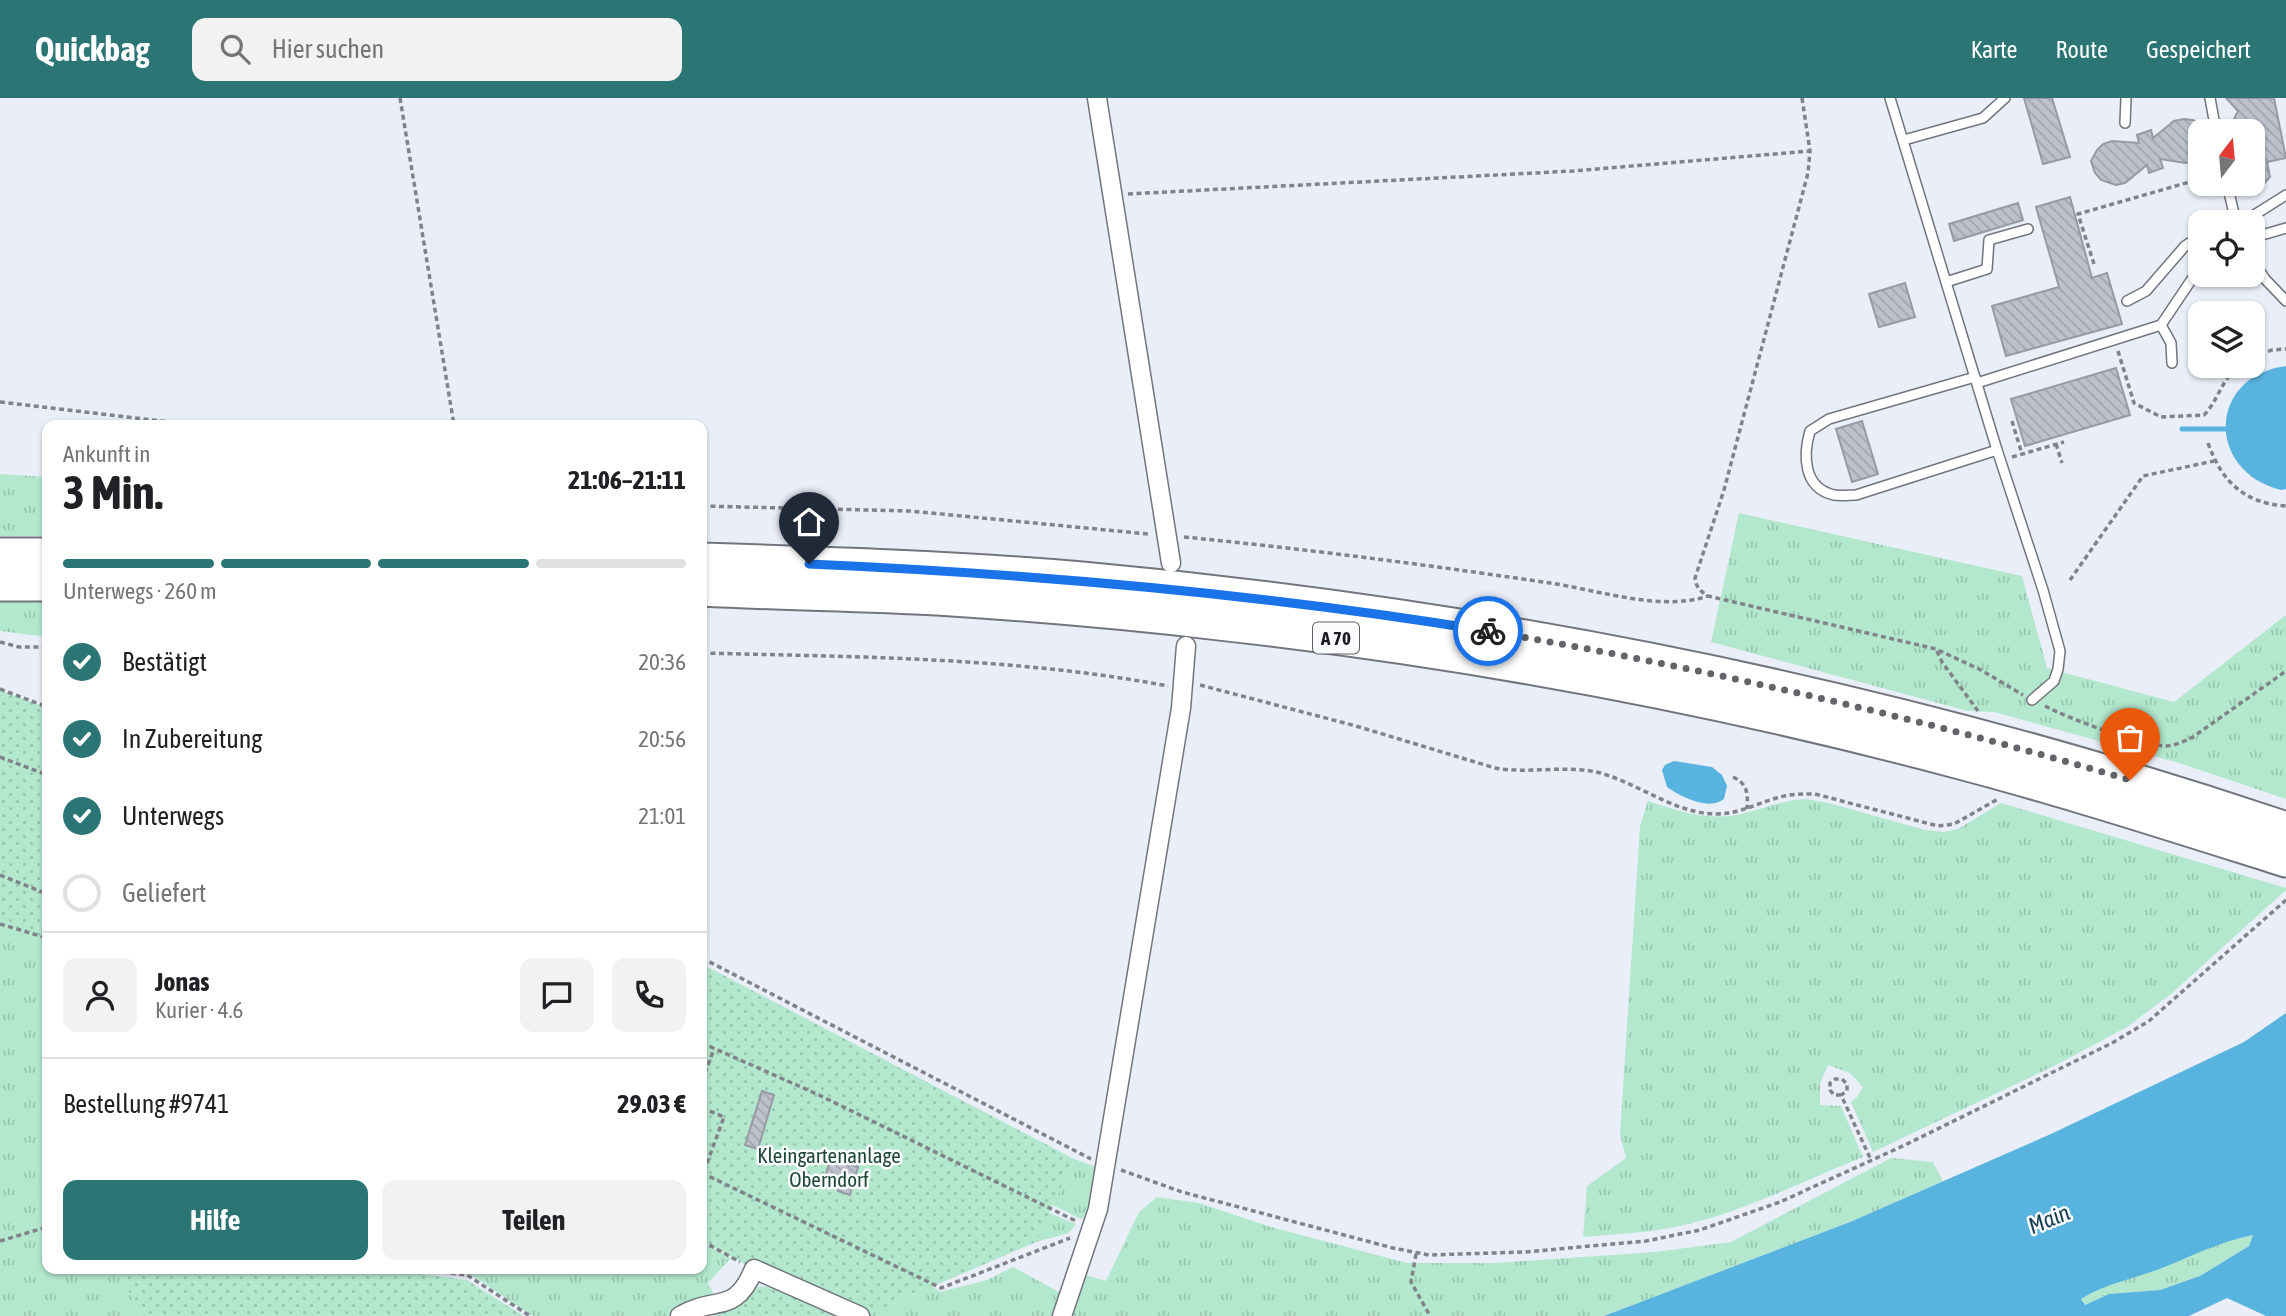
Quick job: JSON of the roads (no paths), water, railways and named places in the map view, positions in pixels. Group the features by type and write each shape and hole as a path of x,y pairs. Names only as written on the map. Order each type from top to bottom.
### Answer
{"highway":[{"path":"0,555 42,555"},
{"name":"A 70","path":"707,560 934,569 1067,578 1328,607 1538,640 1779,688 2111,774 2286,829"},
{"path":"0,584 42,584"},
{"name":"A 70","path":"707,589 937,598 1219,623 1346,639 1607,682 1779,718 1969,737 2153,818 2286,860"}],"street":[{"path":"1097,98 1171,563"},
{"path":"1062,1316 1092,1229 1106,1166 1184,685 1186,646"},
{"path":"680,1316 690,1310 719,1305 738,1297 747,1287 754,1269 860,1316"}],"lane":[{"path":"1891,98 2060,651 2054,681 2032,700"},
{"path":"1903,140 1983,118 2005,98"},
{"path":"2125,123 2126,98"},
{"path":"2210,98 2214,119"},
{"path":"2262,210 2286,195"},
{"path":"2265,234 2286,228"},
{"path":"1946,282 1987,269 1989,240 2028,229"},
{"path":"2127,301 2146,291 2188,244"},
{"path":"2265,279 2286,301"},
{"path":"1997,450 1856,495 1833,495 1818,487 1807,473 1805,449 1810,431 1829,419 1976,380 2161,325 2188,285"},
{"path":"2161,325 2171,343 2172,363"}],"water":[{"path":"2286,366 2286,489 2281,490 2256,480 2239,464 2229,445 2226,425 2230,405 2242,387 2254,378 2265,378 2265,372"},
{"path":"1674,761 1712,767 1722,775 1727,786 1724,799 1711,804 1703,803 1667,787 1662,770 1665,765"},
{"name":"Main","path":"2286,1013 2286,1316 2266,1316 2227,1298 2189,1316 1604,1316 1850,1222 2051,1134 2244,1042","holes":["2253,1235 2249,1246 2200,1276 2160,1290 2109,1294 2085,1305 2081,1299 2100,1289 2218,1245"]}],"waterway":[{"path":"2182,429 2226,429"}],"park label":[{"name":"Kleingartenanlage Oberndorf","path":"829,1168"}]}
